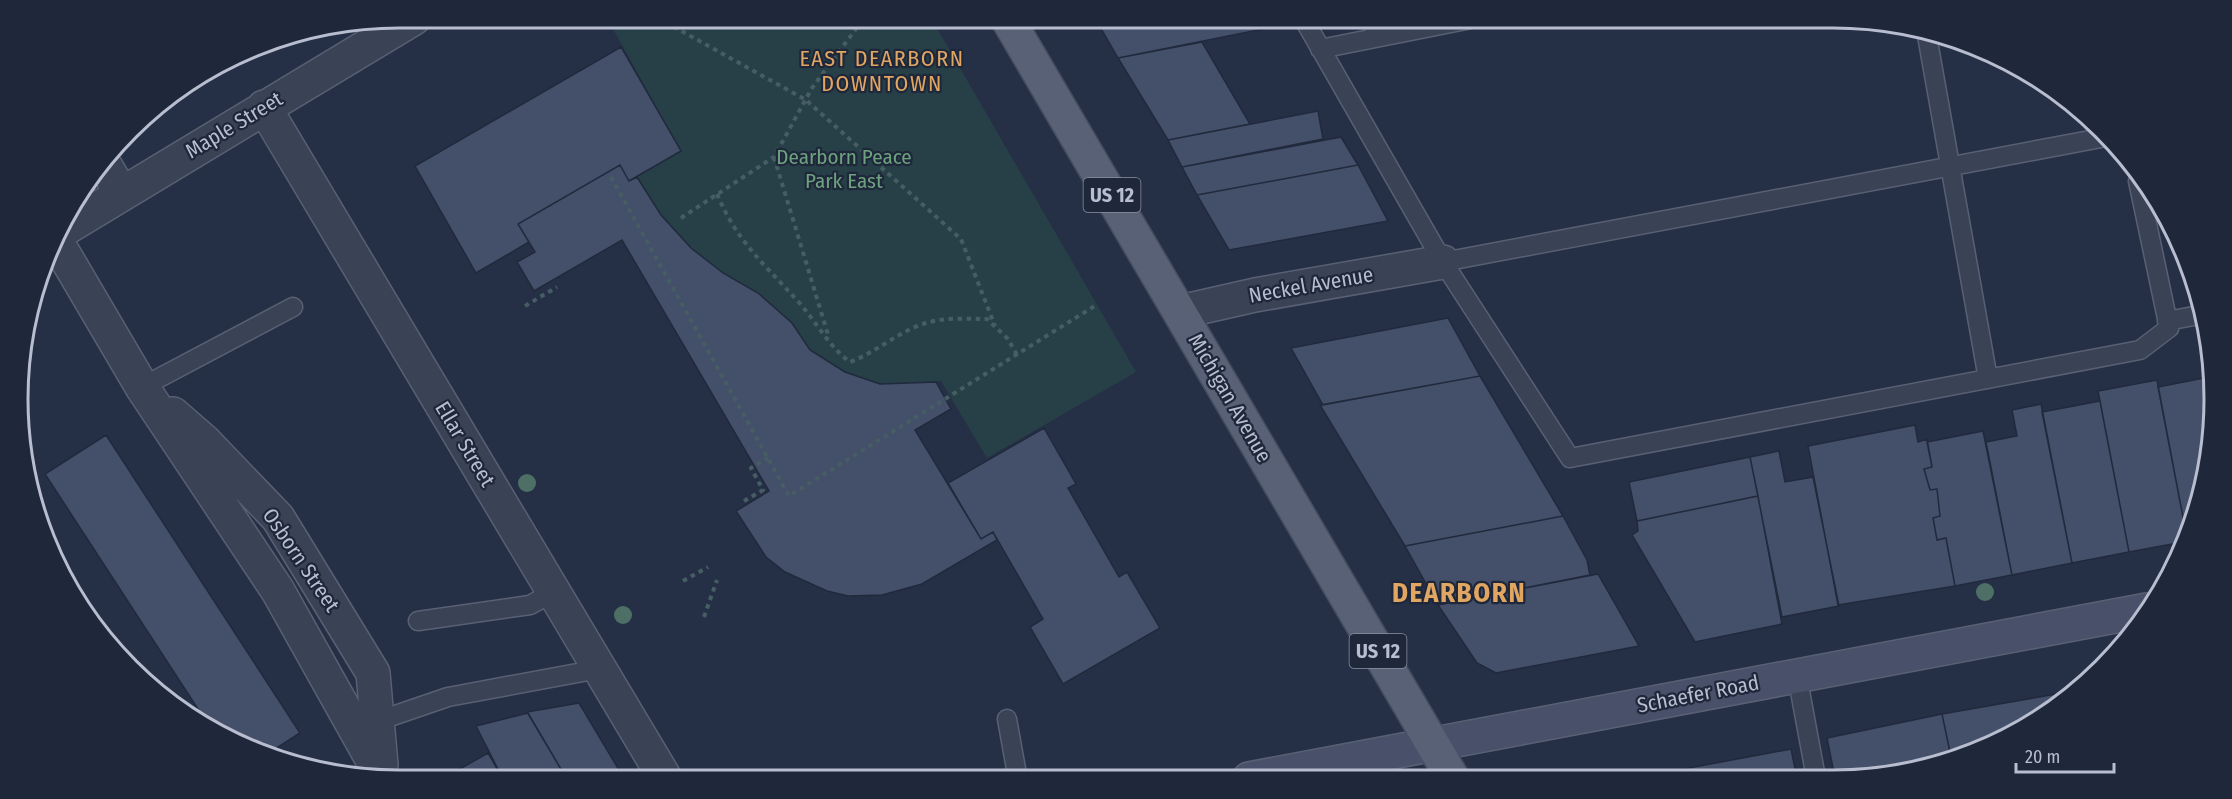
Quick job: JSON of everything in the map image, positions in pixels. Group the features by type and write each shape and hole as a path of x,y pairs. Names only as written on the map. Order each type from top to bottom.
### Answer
{"main road":[{"name":"Michigan Avenue","path":"1013,28 1448,770"},
{"name":"Schaefer Road","path":"1298,770 2137,612"}],"street":[{"name":"Maple Street","path":"78,213 113,180 264,107 397,28"},
{"name":"Ellar Street","path":"264,107 660,770"},
{"name":"Osborn Street","path":"61,248 142,387 278,591 378,770"},
{"name":"Neckel Avenue","path":"1180,312 1255,294 1443,262"},
{"name":"Osborn Street","path":"142,387 204,441 278,518 373,673 382,770"}],"lane":[{"path":"1309,28 1443,262 1570,458 2140,350 2169,328 2140,192"},
{"path":"1374,28 1376,37"},
{"path":"1320,49 1423,28"},
{"path":"1928,41 1988,379"},
{"path":"1443,262 2097,139"},
{"path":"142,387 293,307"},
{"path":"2167,321 2194,316"},
{"path":"418,621 530,604 554,592"},
{"path":"378,721 448,696 599,669"},
{"path":"1797,675 1815,770"},
{"path":"1006,719 1016,770"}],"path":[{"path":"676,28 806,100 961,239 995,326"},
{"path":"681,218 774,158 806,100 857,28"},
{"path":"774,158 830,342"},
{"path":"611,177 789,496 1098,304"},
{"path":"717,194 728,221 760,263 796,299 837,352 850,362 869,355 925,323 987,318 1008,339 1017,355"},
{"path":"525,306 557,287"},
{"path":"744,501 763,490 751,468 768,459"},
{"path":"683,581 708,567"},
{"path":"704,617 717,580"}],"green space":[{"name":"Dearborn Peace Park East","path":"613,28 937,28 1136,372 987,458 941,381 880,384 845,372 810,350 792,323 758,293 723,273 691,248 661,215 637,177 681,151"}],"building":[{"path":"1101,28 1268,28 1118,58"},
{"path":"1202,42 1250,124 1168,140 1118,58"},
{"path":"621,47 681,151 629,181 620,165 518,224 529,242 476,273 415,166"},
{"path":"1318,111 1323,139 1182,167 1168,140"},
{"path":"1341,137 1358,165 1197,195 1182,167"},
{"path":"620,165 629,181 637,177 661,215 691,248 723,273 758,293 792,323 810,350 845,372 880,384 936,382 951,409 915,430 981,539 993,532 997,540 922,584 882,595 848,596 827,591 785,572 766,557 736,511 769,491 622,240 534,291 517,262 535,252 518,224"},
{"path":"1358,165 1388,221 1229,250 1197,195"},
{"path":"1448,318 1480,376 1323,405 1291,348"},
{"path":"1480,376 1563,516 1405,546 1320,405"},
{"path":"2203,378 2203,424 2200,448 2191,496 2184,520 2158,387"},
{"path":"2157,380 2184,520 2174,544 2129,552 2098,391"},
{"path":"2100,401 2129,552 2072,563 2042,412"},
{"path":"2041,404 2072,563 2012,575 1986,442 2017,436 2012,410"},
{"path":"1915,425 1918,442 1927,439 1932,467 1924,469 1930,490 1937,489 1940,516 1933,518 1937,540 1946,538 1955,586 1838,605 1808,446"},
{"path":"1044,428 1076,484 1068,488 1119,577 1127,572 1160,628 1063,684 1030,627 1043,619 993,532 981,539 948,483"},
{"path":"1983,431 2012,575 1955,586 1946,538 1937,540 1933,518 1940,516 1937,489 1930,490 1924,469 1932,467 1927,442"},
{"path":"106,435 300,733 275,749 235,732 200,712 45,474"},
{"path":"1779,451 1785,482 1813,477 1839,606 1782,617 1750,457"},
{"path":"1750,457 1758,496 1637,521 1629,482"},
{"path":"1758,496 1782,624 1695,642 1632,535 1638,531 1637,521"},
{"path":"1563,516 1587,560 1590,575 1438,605 1405,546"},
{"path":"1598,574 1639,646 1496,673 1477,663 1438,605"},
{"path":"2058,694 2018,721 1950,752 1942,714"},
{"path":"579,703 619,770 561,770 527,712"},
{"path":"528,713 562,770 498,770 476,726"},
{"path":"1942,714 1950,752 1881,767 1833,770 1827,738"},
{"path":"1791,749 1795,770 1678,770"},
{"path":"488,753 498,770 458,770"}],"district":[{"name":"EAST DEARBORN DOWNTOWN","path":"882,70"},
{"name":"DEARBORN","path":"1459,593"}]}
